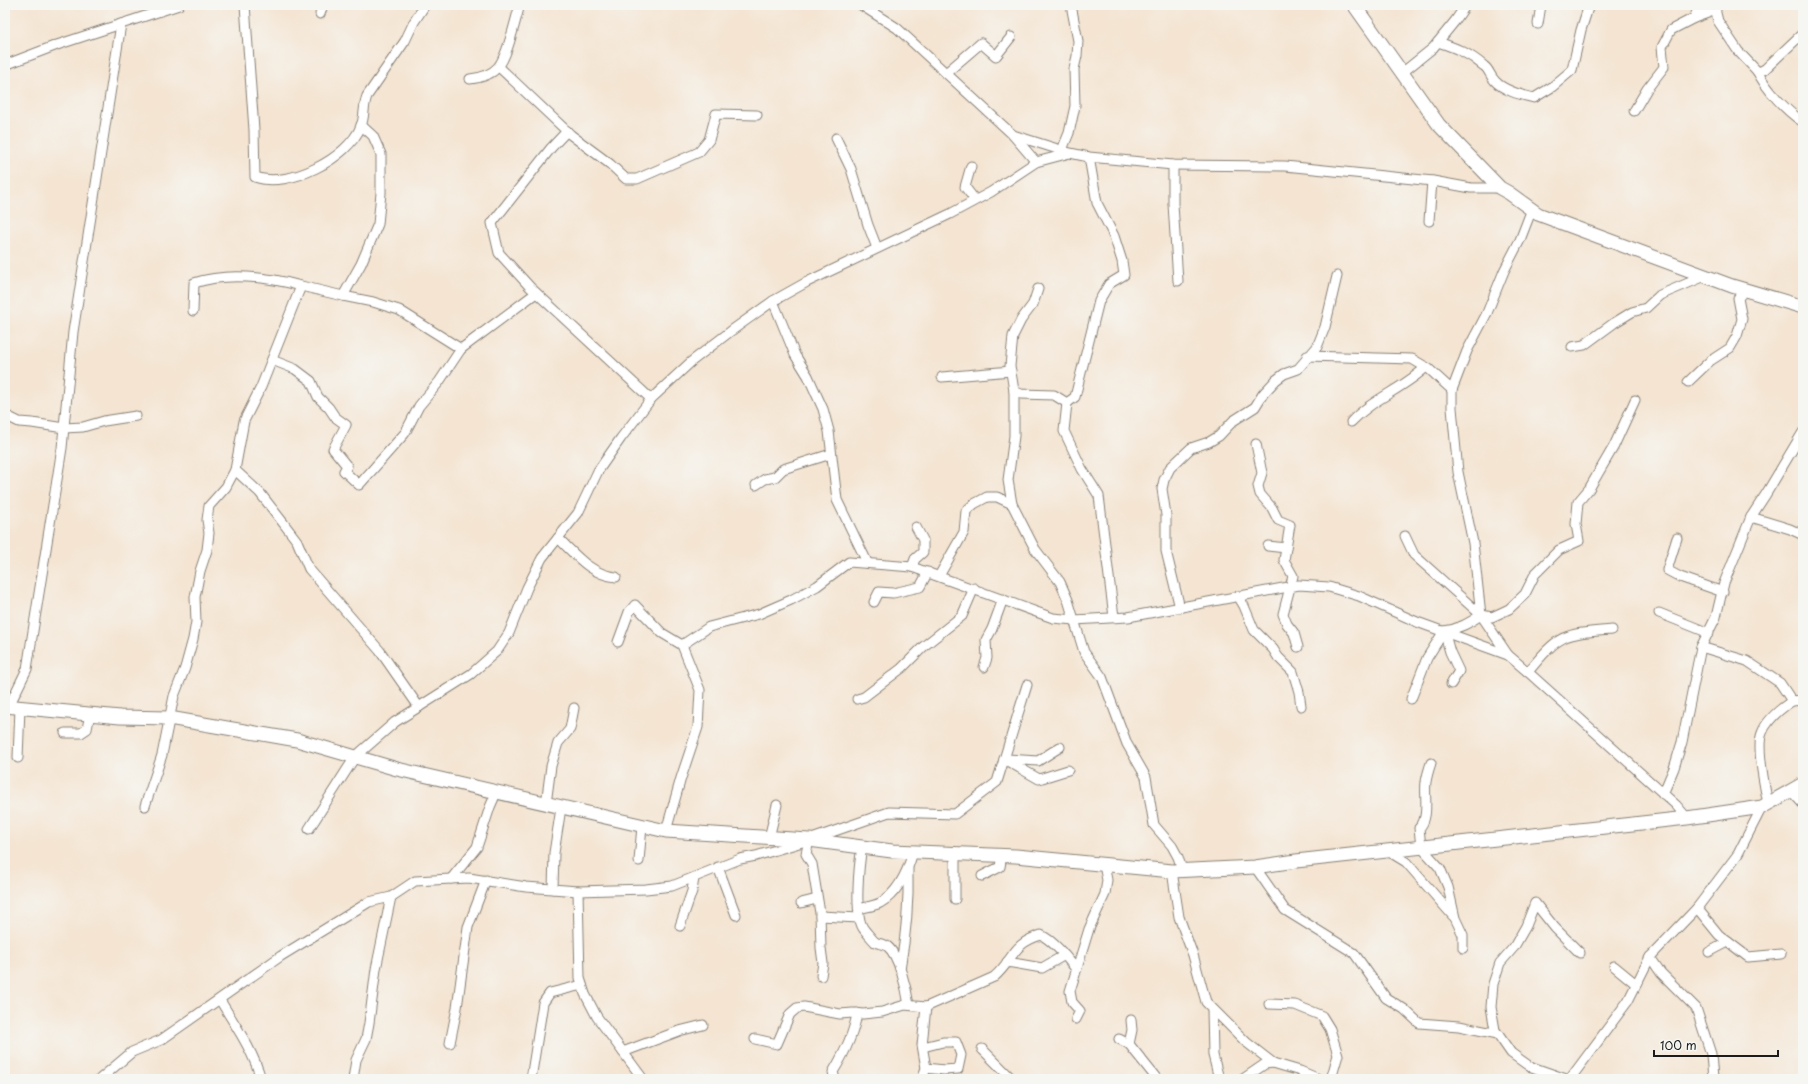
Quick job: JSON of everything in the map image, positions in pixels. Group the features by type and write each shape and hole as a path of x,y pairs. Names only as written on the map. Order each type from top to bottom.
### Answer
{"street":[{"path":"5,65 57,45 179,5"},
{"path":"245,5 254,130 255,177 263,180 278,180 300,175 334,157 351,143 361,125 363,104 367,96 406,41 414,22 425,5"},
{"path":"470,79 486,76 498,67 505,52 520,5"},
{"path":"861,5 897,28 1012,134 1036,162"},
{"path":"1066,151 1075,106 1074,69 1078,40 1071,5"},
{"path":"1354,5 1439,125 1500,188 1510,193 1538,214 1705,276 1745,290 1803,307"},
{"path":"1402,72 1438,42 1466,5"},
{"path":"1538,24 1541,5"},
{"path":"1438,42 1461,49 1487,67 1495,82 1505,88 1520,95 1534,98 1552,87 1572,70 1581,30 1589,5"},
{"path":"1694,18 1700,5"},
{"path":"1634,112 1647,89 1664,67 1662,47 1671,30 1715,8 1718,21 1738,51 1757,71 1762,80 1781,103 1795,117 1803,122"},
{"path":"18,758 11,707 27,669 64,428 73,332 121,24"},
{"path":"1757,71 1760,72 1765,69 1803,33"},
{"path":"946,73 981,43 996,56 1011,37"},
{"path":"498,67 567,131 610,164 626,179 637,179 699,152 709,140 716,114 757,115"},
{"path":"343,296 361,264 378,224 381,193 381,154 372,136 361,125"},
{"path":"567,131 546,154 492,223 499,253 536,293 651,399"},
{"path":"1012,134 1066,151 1089,156 1173,165 1285,166 1432,181 1471,188 1500,188"},
{"path":"836,138 851,169 868,225 877,248"},
{"path":"308,829 355,757 395,722 471,674 497,651 509,633 527,588 542,558 578,513 598,471 617,443 651,399 692,361 773,301 808,282 991,192 1036,162 1066,151"},
{"path":"1089,156 1097,203 1114,236 1122,260 1124,275 1109,284 1099,301 1075,397 1067,403 1064,431 1082,469 1099,496 1114,616"},
{"path":"1173,165 1173,204 1178,281"},
{"path":"971,166 965,187 975,200"},
{"path":"1429,221 1432,181"},
{"path":"1481,615 1472,543 1458,465 1452,408 1452,390 1467,351 1487,313 1504,271 1520,240 1532,209"},
{"path":"1180,608 1166,551 1166,515 1162,489 1164,480 1170,468 1190,448 1219,436 1233,421 1255,407 1263,394 1276,380 1284,374 1298,368 1307,356 1317,347 1325,327 1337,276"},
{"path":"1572,347 1584,345 1632,312 1646,308 1660,295 1705,276"},
{"path":"193,311 194,283 208,278 281,281 373,302 399,310 461,349"},
{"path":"145,806 162,755 174,696 185,668 193,639 196,622 195,597 209,533 207,520 209,506 226,486 235,470 244,421 261,387 300,286"},
{"path":"1038,289 1033,304 1021,320 1013,336 1010,366 1014,392 1014,436 1008,480 1012,504 1036,550 1060,582 1084,652 1102,677 1126,744 1146,777 1154,825 1172,846 1178,857 1177,870 1179,917 1193,955 1203,995 1212,1009 1246,1042 1273,1063 1300,1071 1319,1079"},
{"path":"1688,382 1710,361 1730,348 1737,336 1742,319 1738,298 1745,290"},
{"path":"272,360 295,369 311,382 318,397 330,408 335,417 346,426 333,449 347,466 344,471 359,485 405,433 419,406 439,382 461,349 536,293"},
{"path":"773,301 795,355 808,376 823,408 829,431 836,500 866,562"},
{"path":"1307,356 1412,359 1426,367 1452,390"},
{"path":"1351,422 1360,412 1374,401 1404,382 1414,378 1426,367"},
{"path":"942,377 1011,371"},
{"path":"1014,392 1021,394 1054,395 1067,403"},
{"path":"1411,699 1427,658 1444,631 1462,626 1481,615 1492,617 1509,609 1525,594 1536,574 1559,550 1579,541 1576,524 1578,502 1589,489 1614,446 1635,400"},
{"path":"5,415 19,422 64,428 83,427 104,421 136,416"},
{"path":"1663,794 1674,768 1682,742 1702,647 1716,617 1724,583 1751,517 1803,434"},
{"path":"1256,444 1262,473 1258,486 1260,494 1272,508 1278,520 1290,525 1284,560 1293,576 1283,614 1287,624 1294,633 1298,647"},
{"path":"756,485 765,479 775,477 783,469 831,454"},
{"path":"235,470 260,494 281,520 296,541 309,569 380,651 419,707"},
{"path":"939,576 964,532 966,511 974,504 987,497 997,497 1012,504"},
{"path":"1751,517 1790,529 1803,535"},
{"path":"912,567 915,559 923,552 923,540 916,527"},
{"path":"1405,536 1414,554 1481,615 1508,655 1663,794 1687,818"},
{"path":"558,538 575,554 578,559 606,576 616,577"},
{"path":"1677,538 1667,570 1680,577 1722,592"},
{"path":"1268,546 1286,548"},
{"path":"682,645 709,627 759,614 791,600 817,586 849,562 866,562 912,567 974,588 1053,618 1074,620 1128,616 1180,608 1299,585 1329,587 1359,596 1417,622 1508,655"},
{"path":"874,602 879,592 893,593 920,587 928,572"},
{"path":"857,699 864,697 902,668 924,646 962,616 974,588"},
{"path":"1238,596 1254,630 1293,672 1299,692 1301,706"},
{"path":"984,667 987,658 986,640 992,629 1003,599"},
{"path":"618,642 628,612 634,605 662,633 682,645 700,690 698,727 681,778 666,831"},
{"path":"1659,613 1709,633"},
{"path":"1528,672 1551,645 1559,639 1570,634 1612,630"},
{"path":"1444,631 1450,652 1459,671 1451,684"},
{"path":"1702,647 1747,661 1780,684 1792,701"},
{"path":"100,1079 132,1052 161,1040 281,956 369,902 391,897 415,881 469,878 526,887 578,891 646,889 672,886 718,867 809,840 888,812 955,814 997,782 1028,685"},
{"path":"1570,1079 1628,1001 1650,957 1697,908 1738,854 1765,806 1761,734 1780,710 1792,701 1803,700"},
{"path":"11,707 120,717 170,718 297,740 417,774 497,791 561,808 666,831 809,840 913,852 1002,855 1104,865 1177,870 1255,867 1386,850 1687,818 1765,806 1803,784"},
{"path":"546,804 553,758 558,744 570,729 574,708"},
{"path":"64,733 81,733 87,729 90,714"},
{"path":"1004,759 1038,761 1060,747"},
{"path":"1004,759 1039,779 1068,770"},
{"path":"1431,763 1426,780 1425,815 1423,825 1419,828 1421,847 1440,868 1448,887 1455,918 1463,935 1463,948"},
{"path":"451,879 477,847 490,807 497,791"},
{"path":"1791,792 1803,804"},
{"path":"769,838 777,805"},
{"path":"553,889 554,853 561,808"},
{"path":"639,861 642,826"},
{"path":"809,840 806,854 812,864 816,882 820,916 823,963 821,976"},
{"path":"862,847 858,880 859,918 863,928 874,941 887,946 900,969 907,991 909,1005"},
{"path":"1386,850 1406,862 1455,918"},
{"path":"859,909 879,904 889,896 908,869 913,852"},
{"path":"955,853 955,899"},
{"path":"982,876 1000,867 1002,855"},
{"path":"1076,1019 1080,1012 1072,1002 1070,991 1089,929 1102,904 1105,894 1107,880 1104,865"},
{"path":"718,867 736,915"},
{"path":"1255,867 1285,910 1354,953 1386,998 1404,1009 1419,1023 1459,1026 1498,1034"},
{"path":"900,969 905,942 909,890 908,869"},
{"path":"680,926 692,891 694,878"},
{"path":"450,1043 457,1008 468,927 486,880"},
{"path":"578,891 580,978 585,994 597,1017 643,1079"},
{"path":"353,1079 356,1060 366,1039 376,969 391,897"},
{"path":"801,903 817,899"},
{"path":"1566,1079 1529,1066 1511,1053 1495,1030 1491,1007 1492,984 1500,963 1514,947 1526,926 1535,903 1580,953"},
{"path":"1697,908 1719,935 1748,957 1781,954"},
{"path":"820,916 859,918"},
{"path":"755,1039 777,1044 790,1014 797,1008 804,1007 840,1014 873,1014 909,1005 926,1007 994,977 1002,970 1014,952 1026,940 1041,935 1052,942 1076,969"},
{"path":"1709,952 1728,942"},
{"path":"1007,962 1042,968 1063,956"},
{"path":"1650,957 1661,973 1696,1008 1711,1054 1713,1079"},
{"path":"1614,966 1636,984"},
{"path":"531,1079 543,1003 550,993 582,985"},
{"path":"220,1000 250,1049 261,1079"},
{"path":"1269,1004 1295,1005 1322,1016 1330,1029 1338,1055 1331,1079"},
{"path":"922,1079 926,1068 922,1047 926,1007"},
{"path":"1212,1009 1213,1055 1219,1079"},
{"path":"835,1079 833,1072 844,1053 856,1025 857,1013"},
{"path":"1129,1044 1132,1030 1131,1020"},
{"path":"623,1052 682,1030 703,1025"},
{"path":"1119,1039 1129,1044 1157,1079"},
{"path":"922,1047 943,1042 956,1042 960,1055 958,1069 944,1070 926,1068"},
{"path":"982,1049 1012,1079"},
{"path":"1243,1079 1265,1064 1273,1063"}]}
